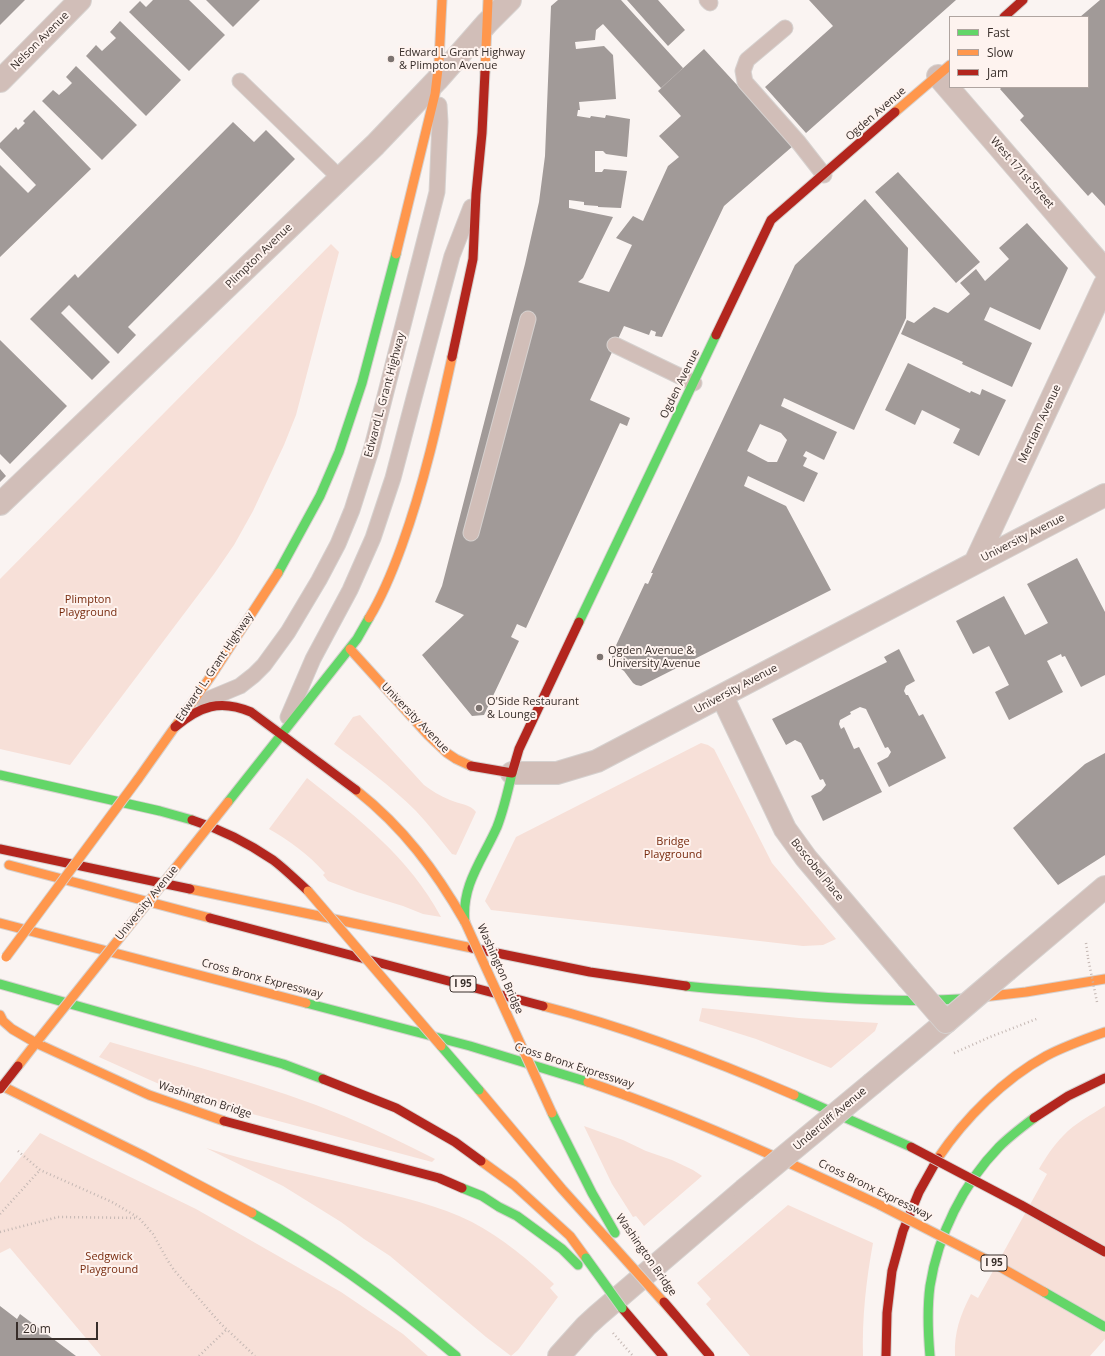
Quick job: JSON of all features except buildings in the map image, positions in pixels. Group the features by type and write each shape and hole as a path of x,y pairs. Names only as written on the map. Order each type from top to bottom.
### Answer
{"main road":[{"name":"Edward L. Grant Highway","path":"175,727 244,626 279,570 300,534 331,471 354,406 400,240 437,80 442,0"},
{"path":"350,649 364,630 393,569 407,532 427,467 439,418 473,259 476,194 482,133 488,0"},
{"path":"1005,16 1023,0"},
{"name":"Ogden Avenue","path":"465,922 463,908 466,892 498,824 519,750 528,728 771,220 944,70"},
{"name":"University Avenue","path":"0,1089 350,649 428,735 447,753 473,767 512,773"},
{"name":"Washington Bridge","path":"175,727 190,714 212,706 233,705 251,712 363,796 392,822 416,848 436,875 465,922 552,1113 592,1193 625,1249 651,1285 710,1356"},
{"path":"3,962 175,727"},
{"path":"0,775 160,811 211,826 248,845 274,861 308,891 566,1194 676,1316"},
{"path":"0,848 561,967 630,979 696,988 860,1000 913,1001 984,998 1064,987 1105,979"},
{"name":"I 95","path":"0,862 526,1001 608,1024 661,1042 841,1115 911,1147 1021,1205 1105,1252"},
{"name":"Cross Bronx Expressway","path":"0,923 470,1046 565,1074 645,1102 734,1138 880,1205 993,1263 1105,1327"},
{"path":"0,984 283,1064 396,1108 455,1142 514,1185 570,1236 622,1308"},
{"name":"Washington Bridge","path":"0,1015 7,1025 19,1033 144,1092 194,1112 240,1126 439,1178 482,1196 517,1216 562,1249 622,1308 663,1356"},
{"path":"886,1356 886,1313 889,1287 900,1241 908,1215 933,1165 971,1114 990,1095 1008,1081 1029,1066 1052,1054 1074,1043 1105,1032"},
{"path":"930,1356 928,1305 934,1266 955,1210 975,1176 1000,1147 1039,1114 1074,1092 1105,1078"},
{"path":"0,1084 205,1187 249,1210 291,1235 333,1261 375,1290 456,1356"}],"street":[{"name":"Nelson Avenue","path":"0,81 80,0"},
{"name":"Plimpton Avenue","path":"0,504 375,145 510,0"},
{"name":"West 171st Street","path":"958,88 1105,270"},
{"name":"Merriam Avenue","path":"975,563 1105,284"},
{"name":"University Avenue","path":"512,773 557,773 597,761 1105,496"},
{"name":"Boscobel Place","path":"722,696 785,829 792,840 946,1022"},
{"name":"Undercliff Avenue","path":"559,1356 598,1315 744,1190 1105,887"}],"lane":[{"path":"785,28 747,60 743,71 745,82 799,143 824,175"},
{"name":"Edward L. Grant Highway","path":"175,727 186,714 199,704 240,686 254,676 264,665 288,632 315,586 338,544 352,510 372,448 437,192 440,122 437,80"},
{"path":"240,81 340,178"},
{"path":"282,735 313,659 350,590 373,538 395,470 452,256 476,194"},
{"path":"471,533 528,319"},
{"path":"615,345 694,383"}],"path":[{"path":"1086,943 1097,1002 1090,1004"},
{"path":"954,1053 1041,1017"},
{"path":"18,1151 40,1170 112,1202 139,1218 153,1234 174,1270 226,1330 255,1356"},
{"path":"0,1214 40,1170"},
{"path":"0,1232 58,1217 139,1218"},
{"path":"199,1356 226,1330"}],"green space":[{"name":"Plimpton Playground","path":"331,244 339,252 296,415 284,445 253,511 234,545 214,574 70,765 0,749 0,579"},
{"path":"360,715 424,785 439,795 474,809 476,812 456,855 452,854 416,811 397,793 334,744 353,717"},
{"name":"Bridge Playground","path":"701,743 714,749 772,863 836,939 823,945 803,946 491,910 485,901 516,837"},
{"path":"307,778 382,840 414,876 428,895 441,917 423,914 328,881 323,875 325,873 319,866 291,843 269,829"},
{"path":"702,1008 799,1018 878,1023 875,1031 831,1068 756,1039 699,1021"},
{"path":"110,1042 228,1076 315,1105 367,1126 435,1159 432,1162 241,1111 180,1093 99,1057"},
{"path":"1105,1106 1105,1339 1090,1356 955,1356 957,1332 967,1302 971,1294 978,1298 1047,1174 1039,1169 1059,1140 1068,1131"},
{"path":"584,1126 672,1160 702,1176 644,1226 636,1216 633,1217 612,1184"},
{"name":"Sedgwick Playground","path":"40,1133 196,1209 341,1292 403,1334 428,1356 101,1356 10,1248 0,1253 0,1183"},
{"path":"206,1148 265,1164 406,1198 459,1216 505,1242 535,1266 554,1284 550,1288 558,1297 518,1350 511,1356 486,1337 390,1256 341,1222 283,1186"},
{"path":"788,1205 873,1243 865,1300 863,1356 750,1356 706,1304 711,1299 697,1283"}],"traffic: fast":[{"path":"278,573 320,496 339,452 362,383 396,254"},
{"path":"579,622 716,335"},
{"path":"228,802 357,639 369,618"},
{"path":"465,922 466,896 474,873 497,827 504,807 512,773"},
{"path":"0,775 160,811 192,820"},
{"path":"0,984 283,1064 323,1079"},
{"path":"686,986 817,997 907,1001 974,998"},
{"path":"306,1003 470,1046 588,1082"},
{"path":"441,1046 479,1090"},
{"path":"794,1095 911,1147"},
{"path":"552,1113 592,1193 615,1233"},
{"path":"930,1356 928,1321 930,1286 939,1248 946,1229 963,1194 974,1177 1007,1139 1034,1118"},
{"path":"462,1188 482,1196 517,1216 562,1249 578,1265"},
{"path":"252,1213 279,1228 357,1279 407,1316 456,1356"},
{"path":"586,1258 622,1308"},
{"path":"1044,1292 1105,1327"}],"traffic: slow":[{"path":"396,254 435,94 439,61 442,0"},
{"path":"485,72 488,0"},
{"path":"895,112 949,66"},
{"path":"369,618 379,600 399,554 410,522 430,452 452,357"},
{"path":"138,779 211,676 278,573"},
{"path":"350,649 428,735 447,753 471,766"},
{"path":"6,957 138,779"},
{"path":"356,790 373,804 404,835 430,867 465,922"},
{"path":"39,1039 228,802"},
{"path":"9,865 210,918"},
{"path":"190,889 472,948"},
{"path":"308,891 441,1046"},
{"path":"465,922 552,1113"},
{"path":"0,923 306,1003"},
{"path":"974,998 1026,992 1105,979"},
{"path":"543,1006 607,1024 639,1035 733,1069 794,1095"},
{"path":"0,1015 3,1021 12,1029 36,1043 149,1095 224,1121"},
{"path":"938,1158 960,1128 973,1114 1015,1076 1030,1065 1053,1052 1105,1032"},
{"path":"18,1066 39,1039"},
{"path":"588,1082 699,1124 772,1155 880,1205"},
{"path":"0,1085 144,1156 252,1213"},
{"path":"479,1090 562,1189 607,1239"},
{"path":"481,1161 514,1185 570,1236 586,1258"},
{"path":"880,1205 993,1263 1044,1292"},
{"path":"607,1239 676,1316"}],"traffic: jam":[{"path":"1005,16 1023,0"},
{"path":"452,357 473,259 485,72"},
{"path":"716,335 771,220 895,112"},
{"path":"471,766 512,773 519,749 579,622"},
{"path":"175,727 193,714 211,707 220,705 240,708 251,712 356,790"},
{"path":"192,820 244,842 273,860 308,891"},
{"path":"0,849 190,889"},
{"path":"210,918 543,1006"},
{"path":"472,948 590,972 686,986"},
{"path":"0,1089 18,1066"},
{"path":"1034,1118 1068,1096 1105,1078"},
{"path":"323,1079 396,1108 455,1142 481,1161"},
{"path":"224,1121 439,1178 462,1188"},
{"path":"911,1147 1021,1205 1105,1252"},
{"path":"886,1356 887,1313 892,1271 903,1231 919,1192 938,1158"},
{"path":"664,1302 710,1356"},
{"path":"622,1308 663,1356"}],"place":[{"name":"Edward L Grant Highway & Plimpton Avenue","path":"391,59"},
{"name":"Ogden Avenue & University Avenue","path":"600,657"},
{"name":"O'Side Restaurant & Lounge","path":"479,708"}]}
